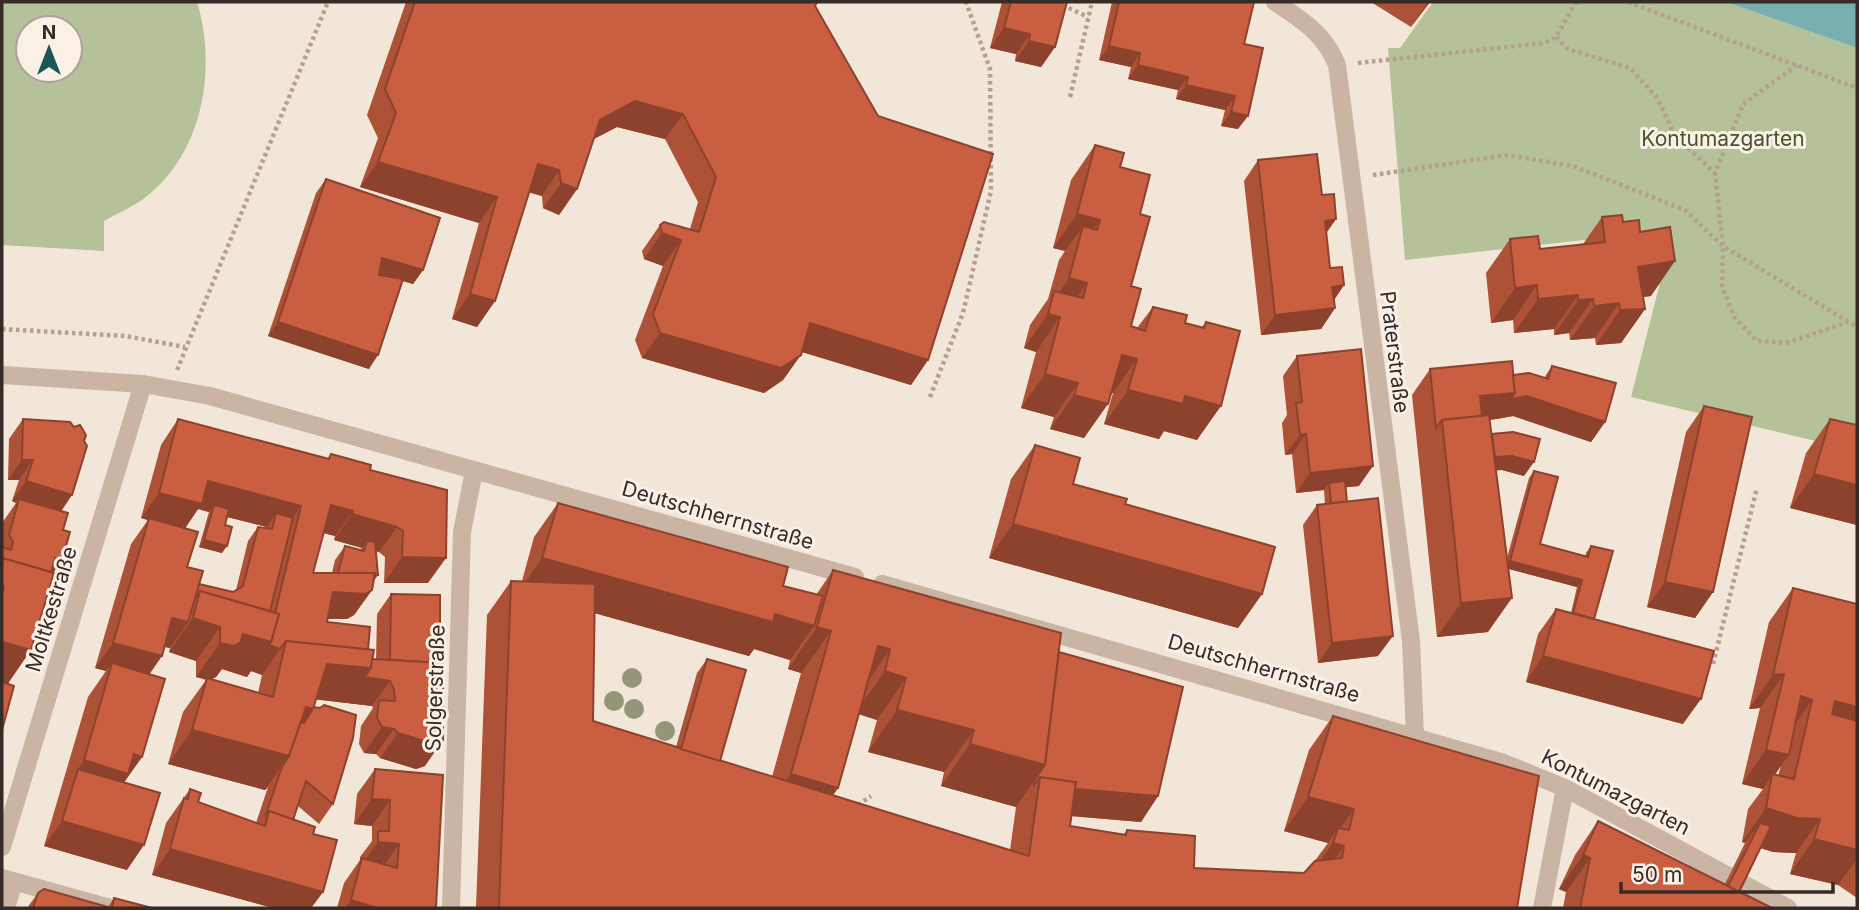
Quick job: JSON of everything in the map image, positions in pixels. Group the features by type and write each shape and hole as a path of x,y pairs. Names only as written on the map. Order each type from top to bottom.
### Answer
{"street":[{"name":"Praterstraße","path":"1275,2 1308,25 1328,44 1337,65 1411,641 1415,735"},
{"name":"Deutschherrnstraße","path":"2,375 171,387 246,405 1415,735"},
{"name":"Moltkestraße","path":"2,847 143,384"},
{"name":"Solgerstraße","path":"451,908 462,533 474,471"},
{"name":"Kontumazgarten","path":"1415,735 1483,755 1565,788 1788,908"},
{"path":"1542,908 1565,788"},
{"path":"6,908 8,880 110,908"}],"path":[{"path":"171,387 185,347 328,2"},
{"path":"930,397 963,313 991,191 990,69 965,2"},
{"path":"1056,2 1088,17"},
{"path":"1070,97 1092,2"},
{"path":"1337,65 1544,43 1556,37 1576,2"},
{"path":"1628,2 1857,88"},
{"path":"1556,37 1568,49 1630,68 1657,99 1675,136 1715,173"},
{"path":"1797,65 1743,104 1715,173 1723,246 1722,287 1735,318 1757,341 1786,343 1848,322"},
{"path":"1352,178 1507,155 1573,166 1685,210 1723,246 1857,327"},
{"path":"2,329 125,336 185,347"},
{"path":"1713,664 1757,488"},
{"path":"850,811 871,796"}],"green space":[{"path":"2,2 197,2 206,54 201,107 193,133 166,178 146,197 104,221 104,251 2,245"},
{"name":"Kontumazgarten","path":"1433,2 1726,2 1857,48 1857,451 1631,397 1667,255 1610,237 1405,260 1388,48 1400,48"}],"water":[{"path":"1726,2 1857,2 1857,48"}],"building":[{"path":"415,2 817,2 815,6 878,116 993,154 928,360 810,323 801,355 781,368 660,333 653,314 681,240 662,233 660,225 664,222 699,232 716,177 683,114 635,101 600,120 577,189 561,183 559,170 538,164 495,301 470,294 497,197 378,162 396,113 385,89"},
{"path":"1011,2 1067,2 1055,47 1029,41 1030,34 1004,28"},
{"path":"1119,2 1254,2 1244,44 1263,48 1248,116 1231,112 1235,96 1186,85 1188,77 1138,65 1140,53 1109,46"},
{"path":"1095,145 1124,153 1120,167 1150,175 1140,214 1150,217 1131,286 1141,289 1131,326 1145,331 1153,307 1187,315 1185,323 1204,328 1206,322 1240,331 1221,406 1185,396 1183,404 1128,390 1137,359 1122,355 1108,404 1074,395 1078,383 1045,374 1060,317 1048,314 1054,291 1083,298 1087,283 1069,278 1083,226 1097,230 1100,220 1077,214"},
{"path":"1317,154 1322,195 1334,194 1336,219 1325,221 1330,268 1342,267 1344,285 1332,287 1335,308 1275,315 1258,160"},
{"path":"326,179 440,218 423,270 382,258 379,275 403,279 378,355 278,322"},
{"path":"1622,215 1623,222 1639,220 1640,232 1670,227 1675,261 1638,267 1645,309 1620,310 1619,303 1594,306 1593,299 1578,300 1578,295 1538,299 1537,285 1515,288 1510,239 1538,236 1540,249 1605,242 1602,217"},
{"path":"1361,349 1373,466 1310,473 1306,434 1300,435 1296,403 1302,402 1297,356"},
{"path":"1512,361 1515,393 1480,396 1482,416 1442,420 1436,428 1430,369"},
{"path":"1552,366 1616,383 1605,422 1527,396 1511,399 1515,393 1513,375 1529,373 1548,379"},
{"path":"1704,406 1752,417 1713,592 1665,582"},
{"path":"1489,415 1512,598 1461,603 1442,420"},
{"path":"23,419 70,422 74,427 80,425 86,435 84,441 87,446 72,495 26,481 33,460 22,460"},
{"path":"178,419 329,459 331,454 371,465 370,470 447,490 446,558 402,557 403,531 331,505 313,573 375,573 372,590 365,594 333,592 327,622 370,627 368,650 286,641 280,649 269,645 279,614 275,613 301,506 208,481 202,504 159,493"},
{"path":"1830,419 1857,425 1857,485 1814,474"},
{"path":"1513,432 1540,439 1534,462 1512,456 1495,457 1492,434"},
{"path":"1035,445 1080,458 1073,484 1127,499 1125,504 1275,547 1262,594 1013,524"},
{"path":"1534,471 1558,477 1540,544 1588,557 1591,546 1613,551 1594,619 1573,613 1582,580 1510,561"},
{"path":"1345,481 1347,502 1331,503 1329,483"},
{"path":"1378,498 1393,636 1332,643 1317,505"},
{"path":"19,499 68,513 63,530 70,532 62,560 55,558 51,572 2,558 2,547 11,550 13,542 9,535"},
{"path":"558,503 788,567 783,586 823,596 814,626 775,614 773,622 542,558"},
{"path":"214,505 229,509 225,525 232,527 227,546 204,540"},
{"path":"276,513 293,518 270,611 200,591 195,599 199,584 233,592 243,586 258,527 272,529"},
{"path":"149,518 198,532 187,567 203,571 188,622 172,618 162,656 113,643"},
{"path":"367,541 375,542 378,575 338,573 345,546 364,551"},
{"path":"2,558 54,573 31,650 2,642"},
{"path":"833,570 1061,633 1045,765 970,744 974,730 897,710 906,678 885,671 890,649 878,646 838,788 791,774 831,631 817,627"},
{"path":"511,581 595,584 593,721 1029,856 1040,777 1076,782 1070,826 1126,835 1127,830 1195,836 1194,868 1304,873 1315,861 1342,858 1344,846 1333,843 1338,828 1349,830 1354,809 1308,797 1333,716 1539,776 1517,908 499,908"},
{"path":"1793,588 1857,604 1857,707 1835,701 1832,714 1857,721 1857,850 1814,839 1820,819 1797,818 1766,808 1772,774 1794,779 1812,700 1801,696 1789,755 1766,750 1784,674 1773,675"},
{"path":"200,591 279,614 271,642 243,634 240,643 234,646 220,643 220,627 193,618"},
{"path":"391,594 440,595 440,663 390,660"},
{"path":"1556,609 1714,651 1701,699 1543,656"},
{"path":"286,641 374,650 371,668 327,664 313,709 306,707 289,756 192,730 207,678 273,697"},
{"path":"1059,652 1183,687 1158,796 1075,789 1076,782 1040,777 1034,785 1045,765"},
{"path":"372,659 443,663 443,740 434,744 382,727 377,718 379,700 395,701 394,689 390,681 365,677 371,668"},
{"path":"707,659 746,670 720,761 681,749"},
{"path":"112,663 165,679 142,757 134,754 128,774 84,760"},
{"path":"2,682 14,686 2,730"},
{"path":"324,705 356,715 353,738 333,804 306,781 293,820 269,811 265,817 301,722 304,723 314,707 320,708"},
{"path":"78,769 160,793 144,845 62,821"},
{"path":"375,769 443,775 437,908 377,908 351,900 362,858 397,868 399,844 378,842 378,831 389,831 390,800 372,799"},
{"path":"190,789 201,793 198,802 265,826 269,811 315,827 313,834 337,840 323,892 170,849 184,798 188,799"},
{"path":"1598,821 1772,908 1580,908 1590,858 1583,855"},
{"path":"1760,823 1771,826 1739,892 1728,886"},
{"path":"44,889 108,908 33,908 38,893"},
{"path":"114,898 152,908 112,908"}]}
